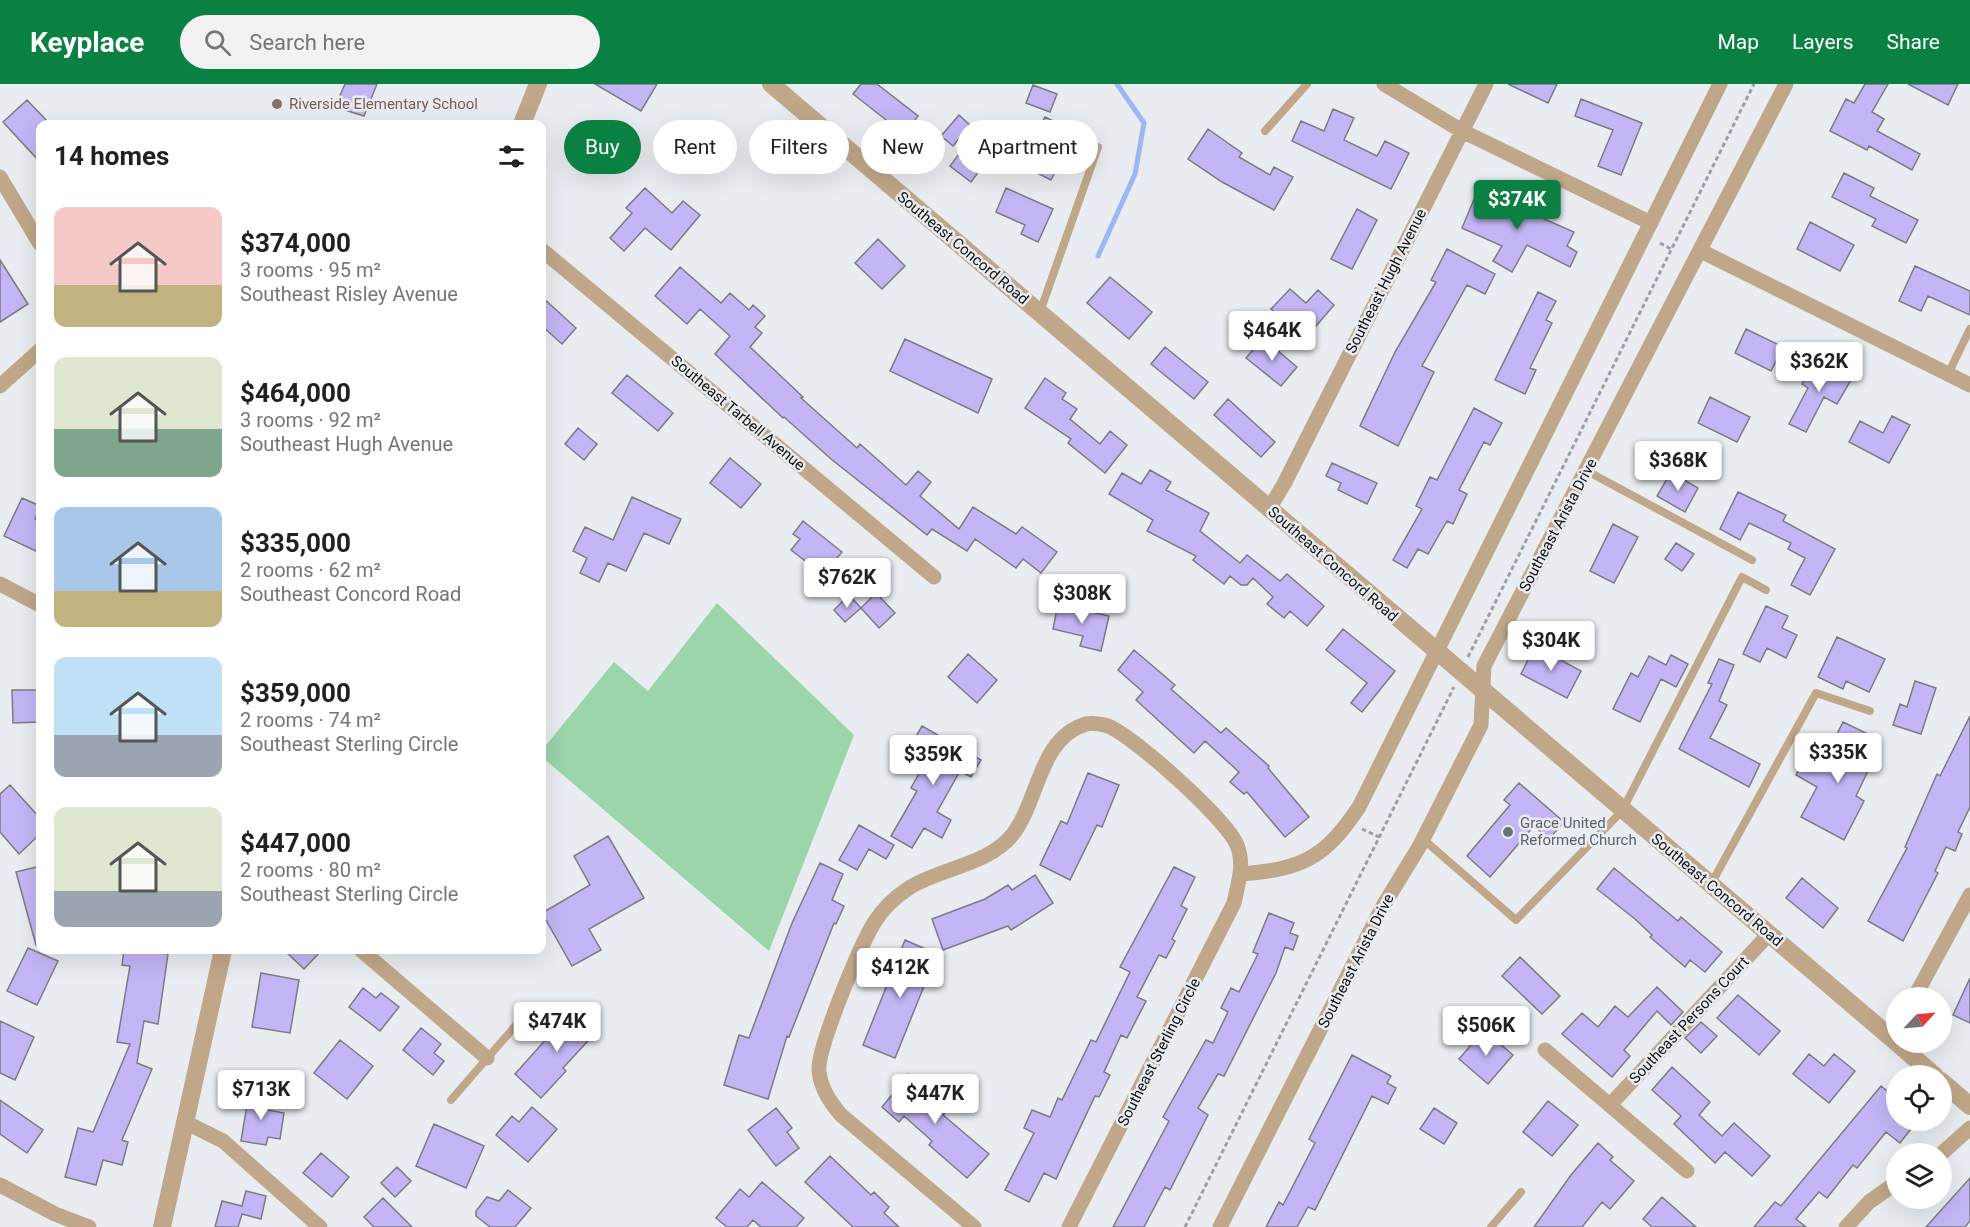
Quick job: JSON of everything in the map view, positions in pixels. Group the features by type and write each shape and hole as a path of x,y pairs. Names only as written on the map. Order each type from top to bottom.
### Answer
{"street":[{"path":"524,120 538,84"},
{"name":"Southeast Concord Road","path":"771,84 1622,811 1886,1031"},
{"path":"1384,84 1462,131 1651,223"},
{"name":"Southeast Hugh Avenue","path":"1269,509 1284,484 1486,84"},
{"path":"1240,874 1276,871 1302,863 1329,845 1359,807 1720,84"},
{"name":"Southeast Arista Drive","path":"1220,1227 1383,906 1423,839 1481,725 1484,666 1786,84"},
{"path":"0,177 36,237"},
{"path":"1701,250 1970,385"},
{"name":"Southeast Tarbell Avenue","path":"546,253 934,577"},
{"path":"0,386 36,354"},
{"path":"0,584 36,603"},
{"name":"Southeast Sterling Circle","path":"974,1227 841,1115 828,1100 822,1085 820,1053 875,921 891,902 909,887 982,856 1012,835 1051,752 1070,731 1089,723 1108,726 1134,743 1219,818 1233,834 1242,862 1234,903 1069,1227"},
{"path":"1920,987 1970,895"},
{"name":"Southeast Persons Court","path":"1610,1105 1769,934"},
{"path":"162,1227 223,954"},
{"path":"366,954 487,1058"},
{"path":"1545,1050 1687,1171"},
{"name":"Southeast Concord Road","path":"1911,1053 1923,1065"},
{"path":"1952,1090 1970,1106"},
{"path":"185,1122 223,1141 320,1227"},
{"path":"1952,1144 1970,1128"},
{"path":"0,1185 55,1214 89,1227"},
{"path":"1846,1227 1869,1202 1886,1191"}],"lane":[{"path":"1265,131 1307,84"},
{"path":"1040,313 1089,174"},
{"path":"1948,374 1970,329"},
{"path":"1587,471 1752,560"},
{"path":"1423,839 1516,920 1622,811 1742,577 1766,590"},
{"path":"1710,885 1816,693 1870,711"},
{"path":"451,1100 523,1017"},
{"path":"1491,1227 1521,1192"}],"path":[{"path":"1471,650 1754,84"},
{"path":"1185,1227 1455,686"}],"green space":[{"path":"717,603 854,735 769,951 546,760 546,745 614,662 648,691"}],"building":[{"path":"345,84 377,84 364,116 335,107"},
{"path":"595,84 657,84 641,111"},
{"path":"861,84 877,84 918,116 915,120 886,120 853,94"},
{"path":"1508,84 1557,84 1548,103"},
{"path":"1865,84 1888,84 1872,112 1884,119 1877,131 1920,154 1912,170 1869,146 1867,150 1830,131 1846,99 1854,103"},
{"path":"1908,84 1958,84 1948,105"},
{"path":"1033,85 1057,94 1050,112 1026,103"},
{"path":"1581,99 1642,123 1621,175 1598,166 1613,130 1575,116"},
{"path":"27,100 46,120 36,120 36,158 3,122"},
{"path":"1333,109 1354,118 1344,140 1377,156 1385,141 1409,153 1391,189 1292,141 1301,121 1324,131"},
{"path":"959,115 964,120 957,120 957,141 953,146 945,139 945,131"},
{"path":"1208,129 1242,153 1239,157 1270,175 1274,167 1293,177 1274,210 1222,182 1188,159"},
{"path":"957,157 957,171 950,166"},
{"path":"1844,173 1874,188 1870,196 1918,220 1906,243 1872,226 1876,219 1832,197"},
{"path":"960,174 977,174 971,182"},
{"path":"1039,174 1054,174 1051,180"},
{"path":"645,188 672,213 683,201 700,215 671,250 645,228 624,251 610,238 632,213 626,208"},
{"path":"1006,188 1053,209 1038,242 1021,234 1025,225 996,212"},
{"path":"1478,190 1574,232 1567,246 1577,252 1570,267 1527,245 1512,272 1493,261 1502,246 1462,228"},
{"path":"1357,209 1377,220 1352,269 1331,259"},
{"path":"1810,222 1854,245 1840,271 1797,249"},
{"path":"878,239 905,266 882,289 855,263"},
{"path":"1447,249 1495,274 1485,294 1467,285 1422,366 1434,372 1398,446 1360,426 1395,352 1436,282 1431,280"},
{"path":"0,260 28,304 0,322"},
{"path":"1915,266 1970,291 1970,315 1928,296 1921,311 1899,301"},
{"path":"680,267 721,303 730,293 749,310 753,305 765,316 755,327 762,333 750,347 803,397 801,398 857,448 860,444 906,485 918,471 931,482 920,496 959,529 973,507 1016,534 1022,527 1057,552 1041,573 1023,559 1016,568 975,539 967,551 932,529 927,535 831,459 783,418 715,354 730,336 700,309 687,324 655,296"},
{"path":"1110,277 1152,312 1129,339 1087,303"},
{"path":"1290,289 1306,303 1318,290 1334,305 1305,339 1271,309"},
{"path":"1538,292 1556,301 1546,320 1552,323 1530,368 1536,370 1525,394 1495,380"},
{"path":"546,301 576,328 562,344 546,330"},
{"path":"1746,329 1783,347 1771,371 1735,353"},
{"path":"1263,338 1297,367 1281,386 1246,358"},
{"path":"905,339 992,379 978,413 890,371"},
{"path":"1165,347 1208,382 1194,399 1151,364"},
{"path":"1816,360 1851,380 1837,404 1824,397 1806,432 1789,424 1808,388 1802,384"},
{"path":"627,375 673,413 658,431 612,393"},
{"path":"1045,378 1066,393 1062,399 1077,409 1070,419 1100,444 1110,431 1127,445 1105,473 1068,443 1071,439 1025,408"},
{"path":"1710,397 1750,417 1737,442 1698,423"},
{"path":"1228,399 1275,442 1261,457 1214,415"},
{"path":"1474,408 1502,423 1490,445 1484,442 1459,490 1467,494 1453,524 1447,521 1428,554 1418,549 1407,568 1393,560 1422,509 1416,506 1430,477 1437,480"},
{"path":"1892,416 1910,425 1889,463 1849,442 1860,421 1883,433"},
{"path":"578,428 597,444 584,460 565,444"},
{"path":"730,458 761,484 741,508 710,483"},
{"path":"1332,463 1377,483 1367,504 1338,490 1341,483 1326,476"},
{"path":"1150,470 1171,482 1166,490 1209,513 1200,531 1240,563 1247,555 1280,581 1287,574 1324,606 1307,626 1290,611 1284,618 1267,604 1273,597 1253,578 1247,585 1241,585 1230,576 1224,584 1193,560 1196,556 1147,531 1153,520 1109,494 1122,473 1141,484"},
{"path":"1671,472 1698,488 1685,512 1657,496"},
{"path":"1738,492 1786,515 1783,521 1835,549 1810,595 1791,585 1805,558 1788,549 1791,543 1749,523 1740,540 1720,529"},
{"path":"632,497 681,519 669,544 644,533 626,571 608,563 599,582 580,573 587,558 573,551 585,527 613,540"},
{"path":"22,498 36,504 36,551 4,536"},
{"path":"803,521 842,552 836,559 853,571 840,588 791,550 800,539 793,534"},
{"path":"1613,524 1638,537 1614,583 1590,571"},
{"path":"1676,543 1694,554 1682,571 1665,559"},
{"path":"876,593 895,613 879,628 861,608"},
{"path":"849,595 861,608 845,622 834,610"},
{"path":"1058,604 1109,616 1101,651 1080,646 1083,636 1053,629"},
{"path":"1766,606 1788,616 1782,628 1797,635 1786,658 1767,648 1760,662 1743,654"},
{"path":"1343,629 1395,671 1362,712 1351,703 1367,683 1326,650"},
{"path":"1837,637 1885,659 1869,692 1846,681 1843,689 1818,677"},
{"path":"1535,646 1581,671 1567,698 1521,674"},
{"path":"1134,650 1175,685 1171,689 1221,733 1226,728 1269,766 1268,768 1309,817 1285,837 1247,792 1244,794 1230,782 1239,772 1205,741 1194,753 1136,700 1143,692 1118,670"},
{"path":"968,654 997,680 977,703 948,677"},
{"path":"1671,655 1688,664 1676,687 1661,679 1640,722 1613,709 1631,673 1638,677 1649,656 1666,665"},
{"path":"1719,659 1734,665 1719,701 1727,705 1710,738 1760,764 1749,787 1679,749 1712,684 1708,683"},
{"path":"1915,681 1936,688 1921,734 1893,725 1900,704 1907,707"},
{"path":"12,690 36,690 36,722 13,723"},
{"path":"1970,716 1970,807 1958,832 1962,834 1955,851 1946,847 1935,871 1938,873 1903,941 1868,921 1907,848 1905,847 1937,774 1940,776"},
{"path":"1843,722 1870,735 1864,748 1876,754 1856,796 1864,801 1844,840 1801,817 1817,787 1796,775 1805,758 1831,771 1844,745 1834,740"},
{"path":"922,726 981,760 971,777 960,771 937,812 951,820 942,838 924,828 912,848 891,836 917,791 911,788 929,756 911,745"},
{"path":"1088,773 1119,785 1102,827 1097,825 1070,880 1040,865 1061,821 1067,824"},
{"name":"Grace United Reformed Church","path":"1519,783 1564,822 1549,839 1534,826 1490,877 1467,856 1510,805 1504,800"},
{"path":"10,785 36,814 36,838 19,854 0,832 0,794"},
{"path":"859,825 894,845 886,859 869,849 857,870 839,860"},
{"path":"608,836 644,898 589,929 601,950 572,966 546,920 546,911 590,885 574,856"},
{"path":"820,863 843,874 832,900 844,906 836,924 834,923 789,1037 787,1036 768,1099 724,1085 739,1035 749,1038 792,923"},
{"path":"36,867 36,945 16,872"},
{"path":"1174,867 1195,877 1181,906 1187,909 1172,939 1175,941 1166,958 1159,955 1137,997 1146,1001 1127,1038 1121,1035 1104,1072 1110,1075 1099,1097 1095,1096 1056,1179 1044,1173 1029,1202 1005,1190 1034,1133 1024,1128 1032,1110 1050,1117 1058,1098 1062,1100 1091,1040 1096,1042 1130,972 1120,967"},
{"path":"1614,868 1678,921 1681,917 1722,952 1705,972 1690,960 1685,967 1650,937 1652,935 1635,919 1597,889"},
{"path":"1035,875 1053,903 1011,930 1008,926 943,950 932,919 985,899 1008,885 1012,890"},
{"path":"1802,878 1838,908 1823,928 1786,898"},
{"path":"1269,913 1294,923 1290,933 1298,936 1293,950 1285,947 1276,973 1224,1076 1218,1074 1198,1108 1208,1115 1170,1190 1165,1187 1144,1227 1113,1227 1169,1121 1163,1117 1206,1040 1213,1043 1228,1012 1221,1008 1231,988 1239,992 1258,954 1253,952"},
{"path":"905,940 937,954 895,1058 863,1045"},
{"path":"28,948 36,951 36,954 58,961 37,1005 7,991"},
{"path":"123,954 168,954 158,1024 144,1021 137,1063 152,1069 122,1140 128,1142 122,1165 103,1160 96,1185 65,1177 78,1128 93,1132 130,1044 117,1042 130,966 122,965"},
{"path":"288,954 318,954 304,969"},
{"path":"1520,957 1560,996 1542,1014 1502,976"},
{"path":"261,973 299,980 290,1033 252,1027"},
{"path":"1970,978 1970,1023 1953,1015"},
{"path":"1657,987 1683,1012 1671,1025 1657,1011 1624,1050 1630,1056 1612,1077 1562,1034 1582,1013 1598,1027 1615,1006 1628,1017"},
{"path":"363,988 376,998 381,993 399,1007 380,1031 349,1007"},
{"path":"1738,995 1780,1031 1759,1055 1717,1018"},
{"path":"575,1007 599,1029 563,1068 566,1071 541,1098 515,1074"},
{"path":"0,1021 34,1037 15,1080 0,1073"},
{"path":"1701,1022 1717,1036 1701,1053 1685,1038"},
{"path":"421,1028 441,1044 434,1053 444,1061 433,1075 403,1050"},
{"path":"1484,1030 1513,1055 1488,1084 1459,1059"},
{"path":"340,1040 373,1066 347,1099 314,1073"},
{"path":"1809,1054 1824,1066 1834,1054 1855,1071 1829,1103 1793,1074"},
{"path":"1352,1055 1391,1076 1387,1083 1396,1088 1388,1104 1372,1096 1315,1210 1308,1207 1297,1227 1266,1227 1279,1202 1283,1205 1315,1143 1309,1139"},
{"path":"1672,1067 1710,1102 1699,1115 1722,1136 1734,1123 1770,1156 1752,1176 1725,1152 1715,1163 1674,1124 1681,1116 1652,1090"},
{"path":"909,1074 949,1108 943,1115 989,1154 967,1178 929,1145 932,1141 904,1116 899,1122 882,1107"},
{"path":"1881,1086 1886,1090 1886,1131 1909,1131 1900,1143 1886,1132 1857,1168 1853,1165 1827,1198 1819,1192 1796,1219 1806,1227 1754,1227 1775,1202 1781,1206"},
{"path":"249,1093 270,1097 268,1110 284,1113 280,1139 268,1137 266,1145 241,1141"},
{"path":"0,1100 43,1130 27,1153 0,1134"},
{"path":"1548,1101 1578,1125 1552,1156 1523,1132"},
{"path":"532,1107 557,1129 528,1162 496,1135 512,1116 519,1122"},
{"path":"776,1108 792,1128 787,1132 799,1148 776,1166 748,1130"},
{"path":"1434,1108 1457,1123 1444,1144 1420,1129"},
{"path":"434,1124 484,1146 466,1188 416,1166"},
{"path":"1598,1143 1613,1157 1610,1160 1634,1181 1610,1209 1602,1202 1582,1227 1534,1227 1571,1175"},
{"path":"321,1153 349,1177 332,1197 303,1173"},
{"path":"830,1156 871,1195 874,1192 889,1207 884,1213 899,1227 853,1227 805,1182"},
{"path":"397,1167 411,1181 395,1197 381,1183"},
{"path":"1970,1178 1970,1221 1965,1227 1926,1227 1942,1209 1952,1209 1952,1198"},
{"path":"762,1182 804,1218 796,1227 761,1227 753,1220 747,1227 727,1227 716,1218 740,1189 749,1197"},
{"path":"508,1190 531,1208 515,1227 490,1227 476,1216 476,1211 487,1197 499,1201"},
{"path":"246,1191 266,1196 261,1219 242,1214 238,1227 215,1227 222,1201 242,1206"},
{"path":"1662,1197 1696,1227 1652,1227 1643,1219"},
{"path":"383,1198 412,1227 374,1227 364,1217"}],"waterway":[{"path":"1098,256 1135,174 1144,123 1117,84"}],"place":[{"name":"Riverside Elementary School","path":"277,104"},
{"name":"Grace United Reformed Church","path":"1508,832"}]}
